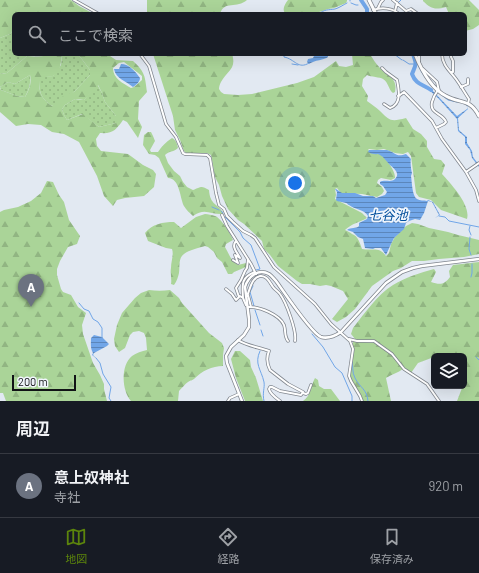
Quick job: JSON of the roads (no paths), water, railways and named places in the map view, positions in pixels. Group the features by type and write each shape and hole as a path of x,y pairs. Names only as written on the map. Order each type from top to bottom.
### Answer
{"main road":[{"path":"369,0 373,10"},
{"path":"416,56 423,73 438,91 450,99 468,104 475,109 479,115"}],"street":[{"path":"74,0 95,12"},
{"path":"378,8 384,0"},
{"path":"393,0 406,10 412,9 416,12"},
{"path":"373,10 382,8 395,11 397,3"},
{"path":"142,56 149,66 166,124 176,136 183,153 207,155 210,158 218,204 224,209 225,214 243,231 254,236 274,267 315,304 332,324 351,342 353,349 349,376 362,401"},
{"path":"419,56 420,66"},
{"path":"442,56 444,65 451,72 469,99 468,104"},
{"path":"451,56 454,61 454,65 453,72 451,72"},
{"path":"382,68 396,80 398,96 398,102 393,107 388,108 384,104"},
{"path":"461,87 468,84 468,79"},
{"path":"436,128 446,122 444,118 436,113 431,107 434,96 438,91"},
{"path":"398,96 405,92 432,120 442,140 466,172 476,190 479,201"},
{"path":"466,172 479,163"},
{"path":"222,215 255,273"},
{"path":"233,260 238,263 235,255 240,258 234,247 236,241"},
{"path":"239,297 236,288 247,268 248,259"},
{"path":"242,401 227,363 226,356 231,347 244,335 249,327 245,287 252,275 255,273 266,273 276,281 312,331 321,337 332,337 341,332 386,283 402,272 418,267 479,259"},
{"path":"246,296 249,288 257,277 262,276 267,278 274,289 280,294 293,323 296,337 295,340"},
{"path":"226,289 236,300 241,296 246,296"},
{"path":"248,307 258,308 277,316 284,325 286,338 288,340"},
{"path":"348,338 357,341 370,340 378,344 392,354 404,369 427,384 439,401"},
{"path":"238,340 245,344 269,351 267,358 270,370 288,384 303,391 303,393"},
{"path":"280,401 270,392 270,388 272,387 280,391 301,395 303,393 308,393 311,385"},
{"path":"228,401 230,398 239,394"}],"water":[{"path":"314,56 328,56 324,59 309,64 307,62 308,59 313,58"},
{"path":"121,64 129,67 140,78 139,82 133,87 119,78 115,72 114,69 119,69"},
{"path":"426,86 431,89 457,116 468,108 458,118 459,130 467,137 467,143 479,167 472,158 470,150 465,144 465,137 458,131 457,119 438,98 426,88"},
{"name":"七谷池","path":"369,150 387,150 400,155 406,154 411,159 411,176 415,197 419,200 428,200 433,202 440,215 435,218 439,215 432,202 428,201 420,220 415,219 406,223 404,229 394,238 386,255 381,248 365,248 363,239 347,230 359,226 359,223 367,219 368,216 362,211 351,207 346,203 336,200 337,192 335,189 342,193 355,193 363,196 373,196 376,198 385,195 387,192 380,182 390,181 397,177 397,173 383,157 378,154 368,152"},
{"path":"94,335 102,337 109,344 94,353 93,355 97,359 92,355 93,353 91,347 91,338"}],"waterway":[{"path":"361,0 367,9 367,12"},
{"path":"398,3 401,0"},
{"path":"321,12 336,9 347,3"},
{"path":"351,3 358,5"},
{"path":"284,56 299,65 309,63"},
{"path":"397,56 402,60"},
{"path":"413,56 415,66 412,74 414,78 431,90"},
{"path":"403,60 409,64 415,64"},
{"path":"292,64 298,65"},
{"path":"418,65 420,69"},
{"path":"421,71 425,77"},
{"path":"439,93 448,100 457,102"},
{"path":"212,207 219,210"},
{"path":"439,216 445,217 449,221 479,227"},
{"path":"225,217 251,245 260,269 255,271"},
{"path":"470,226 469,230 471,235"},
{"path":"470,237 469,249 471,255"},
{"path":"471,277 472,264"},
{"path":"253,286 250,292 254,306"},
{"path":"79,303 84,309 89,311 93,319 98,322 102,328 102,338"},
{"path":"255,310 260,325"},
{"path":"261,330 263,336"},
{"path":"312,334 323,347 335,367 342,373 352,396 352,401"},
{"path":"260,351 258,363 264,382 264,401"},
{"path":"476,357 479,360"},
{"path":"96,358 100,363 103,374 111,387 109,398 111,401"},
{"path":"352,358 354,376 365,391 368,401"}],"place":[{"name":"意上奴神社","path":"31,307"}]}
